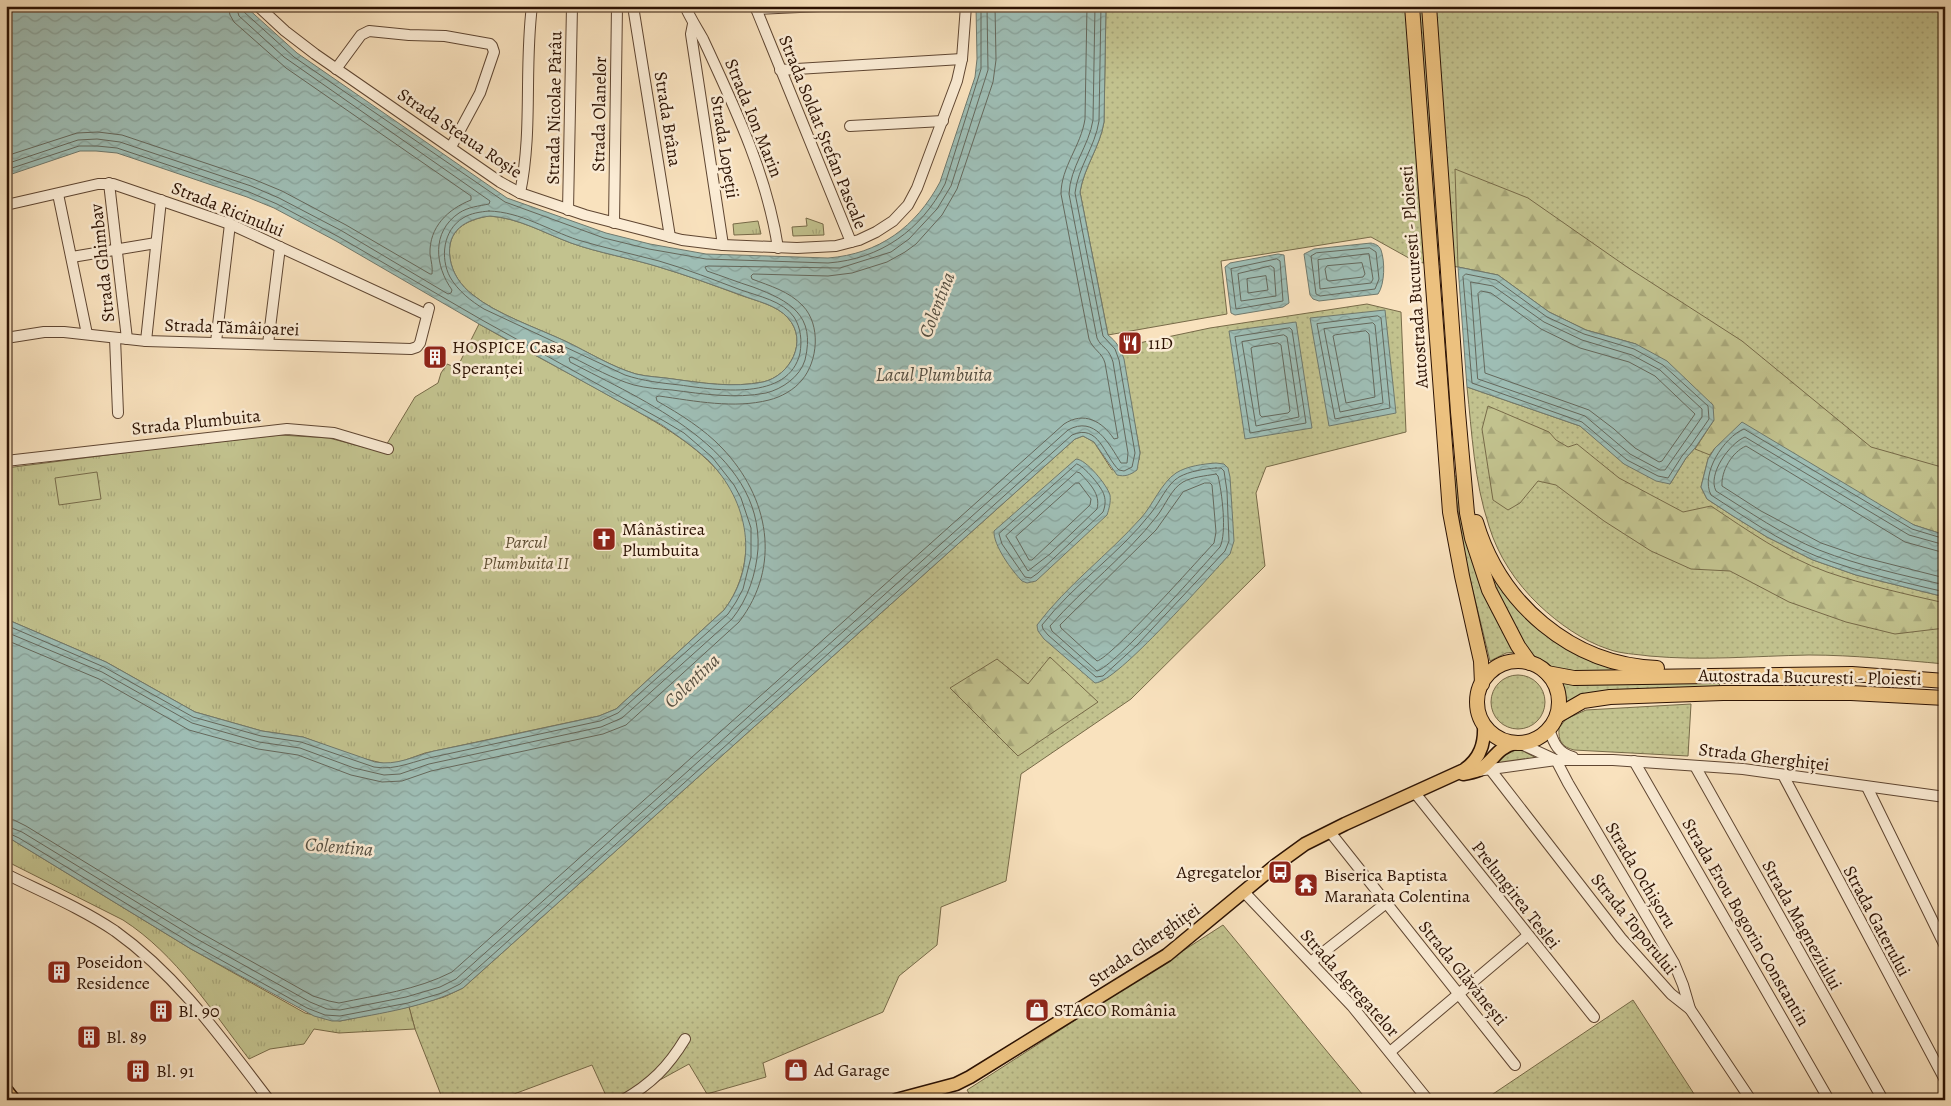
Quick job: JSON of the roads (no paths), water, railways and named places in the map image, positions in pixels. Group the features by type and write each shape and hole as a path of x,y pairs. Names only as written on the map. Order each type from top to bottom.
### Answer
{"highway":[{"name":"Autostrada Bucuresti - Ploiesti","path":"1412,6 1450,512 1455,546 1481,661 1482,684"},
{"name":"Autostrada Bucuresti - Ploiesti","path":"1429,6 1461,460"},
{"path":"1461,460 1469,524 1484,576 1508,629 1530,663 1547,673 1553,680 1559,698 1557,716 1549,729 1536,739 1517,743 1497,737 1484,725 1478,709 1478,700 1482,684 1494,670 1511,662 1530,663"},
{"path":"1461,460 1478,528 1493,564 1517,599 1542,624 1576,647 1615,662 1653,668 1686,669 1709,675"},
{"path":"1547,673 1574,678 1709,675"},
{"name":"Autostrada Bucuresti - Ploiesti","path":"1709,675 1852,674 1945,681"},
{"name":"Autostrada Bucuresti - Ploiesti","path":"1557,716 1577,704 1590,699 1674,694 1851,693 1945,698"}],"main road":[{"name":"Strada Gherghiței","path":"896,1100 956,1084 970,1077 1167,954 1296,850 1330,832 1456,775 1477,758 1484,739 1484,725"},
{"name":"Strada Gherghiței","path":"1456,775 1476,771 1485,766 1500,749 1517,743"},
{"path":"6,1090 14,1100"}],"street":[{"name":"Strada Steaua Roșie","path":"258,6 285,31 336,69 500,182 520,193 568,210 670,238 723,245 778,248 821,247 851,242 885,227 908,205 922,177 957,81 962,59 966,6"},
{"path":"520,193 528,139 528,61 532,6"},
{"name":"Strada Nicolae Pârâu","path":"568,210 572,6"},
{"name":"Strada Olanelor","path":"614,223 617,6"},
{"name":"Strada Brâna","path":"633,6 670,238"},
{"name":"Strada Ion Marin","path":"685,6 692,24 703,39 758,166 767,194 778,248"},
{"path":"755,8 821,6"},
{"name":"Strada Soldat Ștefan Pascale","path":"755,8 851,242"},
{"name":"Strada Lopeții","path":"692,24 692,42 723,245"},
{"path":"336,69 361,35 369,31 445,36 490,44 494,52 483,85 474,107 451,147"},
{"path":"780,70 962,59"},
{"path":"850,126 943,121"},
{"path":"6,205 109,183"},
{"name":"Strada Ricinului","path":"109,183 230,224 428,311"},
{"name":"Strada Ghimbav","path":"109,183 126,339"},
{"path":"58,194 86,334"},
{"path":"146,341 161,200"},
{"path":"216,342 230,224"},
{"path":"72,257 156,243"},
{"path":"268,344 280,247"},
{"name":"Strada Tămâioarei","path":"6,338 44,332 86,334 146,341 414,348 420,343 428,311"},
{"path":"115,338 118,413"},
{"name":"Strada Plumbuita","path":"6,461 287,429 334,433 388,448"},
{"name":"Strada Gherghiței","path":"1549,729 1560,751 1568,756 1579,759"},
{"name":"Strada Gherghiței","path":"1517,743 1556,760"},
{"name":"Strada Gherghiței","path":"1476,771 1556,760 1634,761 1743,769 1945,797"},
{"name":"Strada Ochișoru","path":"1556,760 1674,963 1684,985 1690,1009"},
{"name":"Strada Erou Bogorin Constantin","path":"1634,761 1829,1100"},
{"name":"Strada Magneziului","path":"1695,766 1882,1100"},
{"name":"Strada Toporului","path":"1490,769 1621,938 1671,994 1690,1009 1751,1100"},
{"name":"Strada Gaterului","path":"1783,775 1945,1080"},
{"path":"1866,787 1945,946"},
{"name":"Prelungirea Teslei","path":"1415,793 1527,936 1594,1017"},
{"name":"Strada Glăvănești","path":"1330,832 1385,904 1515,1065"},
{"path":"6,874 99,921 159,966 187,995 269,1100"},
{"name":"Strada Agregatelor","path":"1244,892 1352,1006 1428,1100"},
{"path":"1311,962 1385,904"},
{"path":"1390,1052 1527,936"},
{"path":"622,1100 652,1081 667,1066 685,1040"}],"water":[{"name":"Lacul Plumbuita","path":"6,6 245,6 297,53 507,198 606,233 650,244 706,254 828,258 864,251 894,235 920,212 940,182 975,77 977,59 976,6 1106,6 1104,122 1080,192 1108,335 1118,346 1124,359 1140,453 1137,470 1123,476 1117,475 1094,442 1083,436 1075,439 463,988 449,995 403,1009 332,1021 314,1016 191,949 6,836 6,619 106,662 195,712 262,731 303,737 375,762 391,763 434,751 599,716 616,709 724,610 735,592 746,553 741,513 733,494 722,476 708,460 662,425 274,208 117,153 80,151 6,176","holes":["490,216 501,217 582,247 679,273 760,301 778,310 788,318 794,327 797,337 794,356 781,373 763,382 752,384 718,384 645,376 618,367 505,314 482,302 461,283 455,274 450,258 451,240 455,233 466,223"]},
{"path":"1371,243 1380,248 1383,260 1383,279 1378,294 1319,301 1313,299 1310,295 1304,254 1314,249"},
{"path":"1278,254 1284,255 1289,303 1283,307 1235,315 1231,313 1225,267 1230,263"},
{"path":"1458,267 1498,275 1549,312 1586,330 1636,344 1667,361 1713,405 1714,420 1686,458 1670,484 1656,481 1624,464 1580,426 1467,387"},
{"path":"1385,310 1396,413 1329,426 1310,318"},
{"path":"1296,322 1312,428 1245,439 1229,331"},
{"path":"1742,422 1914,525 1945,535 1945,597 1856,575 1813,560 1767,537 1707,499 1701,487 1708,459 1715,448"},
{"path":"1076,459 1085,463 1101,479 1108,491 1110,500 1107,515 1036,581 1027,583 1022,581 1008,564 1000,550 994,531"},
{"path":"1216,463 1224,464 1228,468 1230,477 1234,541 1230,554 1142,648 1123,666 1095,683 1044,639 1038,631 1037,625 1074,583 1141,518 1161,488 1171,477 1190,467"}],"place":[{"name":"11D","path":"1130,343"},
{"name":"HOSPICE Casa Speranței","path":"435,357"},
{"name":"Mânăstirea Plumbuita","path":"604,539"},
{"name":"Agregatelor","path":"1280,872"},
{"name":"Biserica Baptista Maranata Colentina","path":"1306,885"},
{"name":"Poseidon Residence","path":"59,972"},
{"name":"STACO România","path":"1037,1010"},
{"name":"Bl. 90","path":"161,1011"},
{"name":"Bl. 89","path":"89,1037"},
{"name":"Ad Garage","path":"796,1070"},
{"name":"Bl. 91","path":"138,1071"}],"water label":[{"name":"Colentina","path":"937,305"},
{"name":"Colentina","path":"692,681"},
{"name":"Colentina","path":"339,847"}],"park label":[{"name":"Parcul Plumbuita II","path":"526,552"}]}
